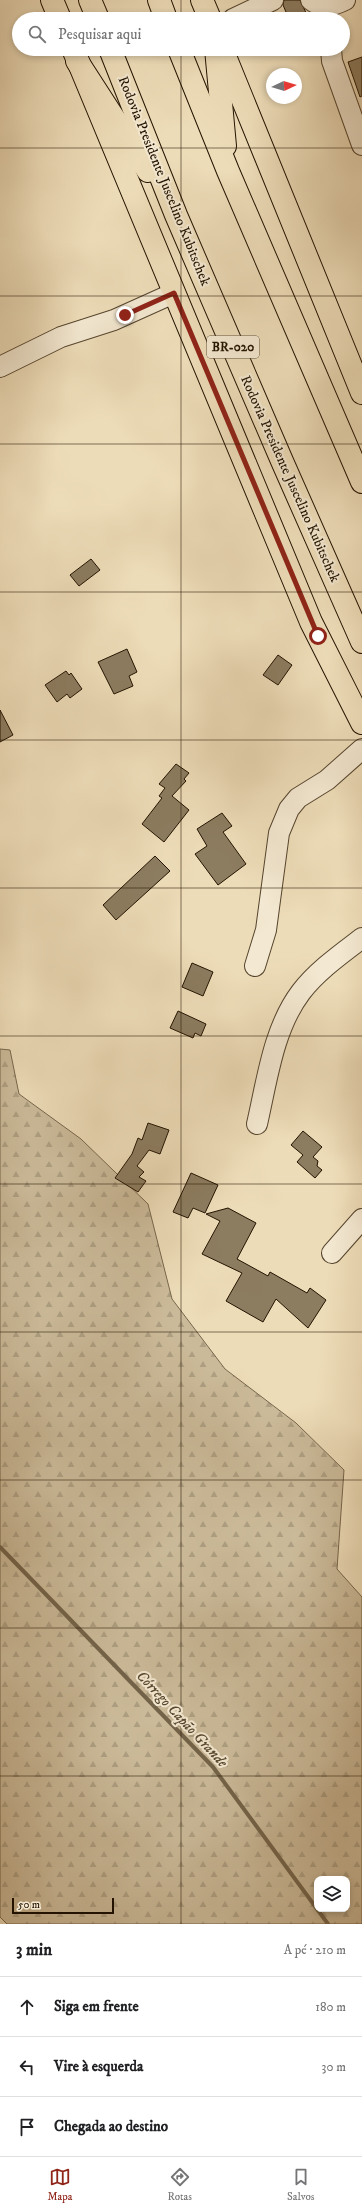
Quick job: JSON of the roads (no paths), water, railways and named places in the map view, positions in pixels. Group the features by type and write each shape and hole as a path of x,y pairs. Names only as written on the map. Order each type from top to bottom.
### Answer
{"main road":[{"path":"52,0 57,12"},
{"path":"90,0 95,12"},
{"path":"159,0 163,12"},
{"path":"202,0 207,12"},
{"path":"75,56 311,622 362,723"},
{"path":"76,56 176,215"},
{"name":"Rodovia Presidente Juscelino Kubitschek","path":"113,56 176,215 362,642"},
{"path":"181,56 228,171 362,482"},
{"path":"217,56 228,171"},
{"path":"225,56 362,393"}],"street":[{"path":"248,12 273,0"},
{"path":"332,56 332,61 362,145"},
{"path":"0,367 61,336 114,320 174,293"},
{"path":"255,966 266,930 278,833 284,819 298,798 327,780 362,748"},
{"path":"257,1124 275,1050 287,1015 301,993 320,972 362,938"},
{"path":"332,1253 362,1219"}],"waterway":[{"name":"Córrego Capão Grande","path":"0,1547 213,1767 328,1924"}]}
